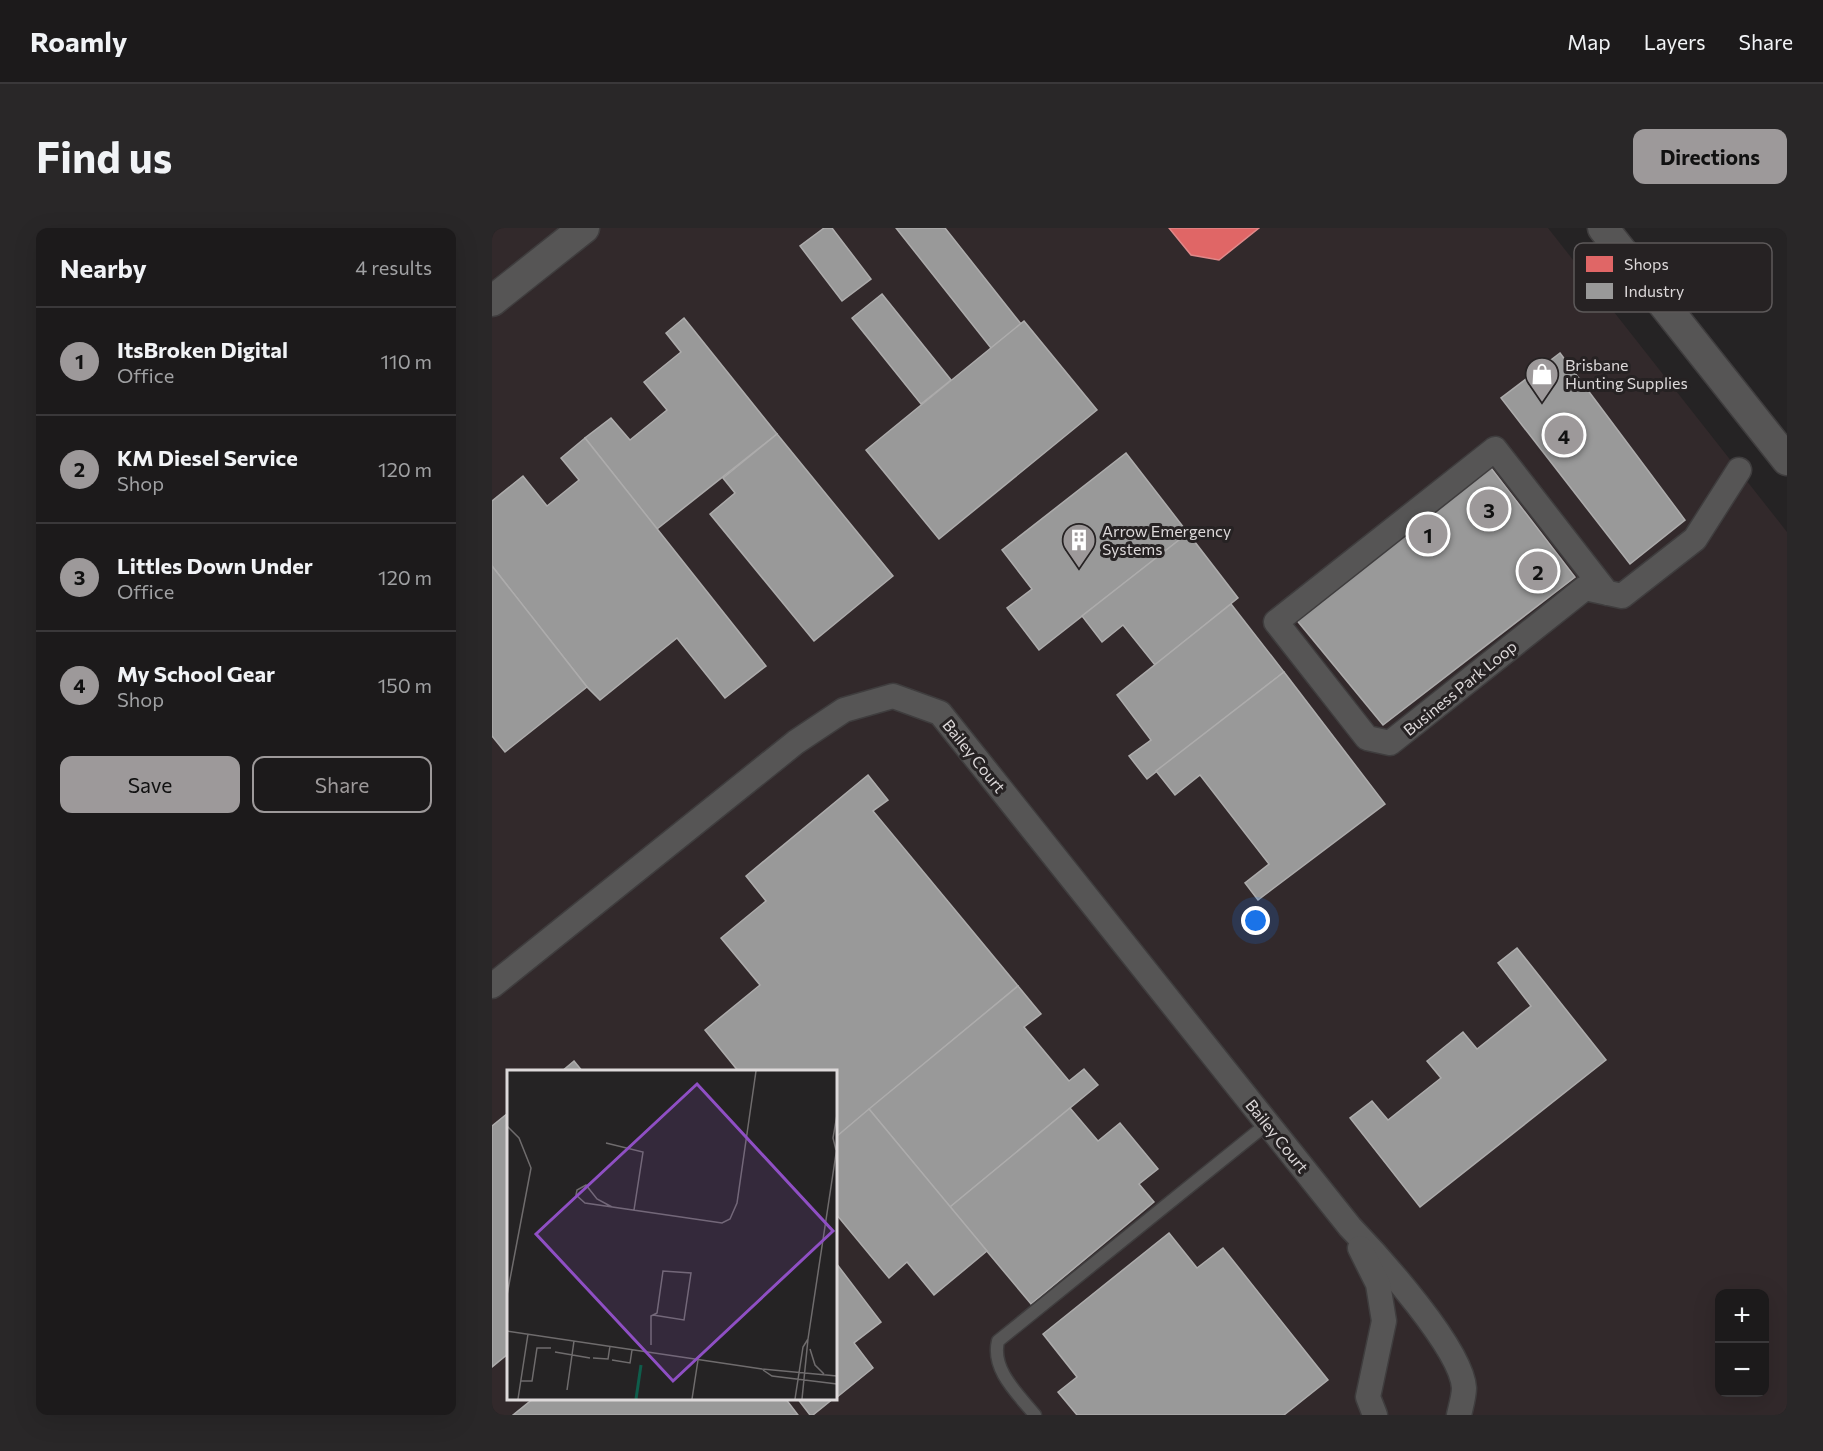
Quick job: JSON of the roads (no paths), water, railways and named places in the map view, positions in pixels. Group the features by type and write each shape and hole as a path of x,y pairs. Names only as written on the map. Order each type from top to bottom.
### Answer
{"street":[{"path":"492,301 584,228"},
{"path":"1603,228 1615,243"},
{"path":"1670,312 1787,460"},
{"name":"Business Park Loop","path":"1607,593 1495,449 1276,622 1367,738 1390,743 1585,588 1607,593 1622,596 1695,539 1739,470"},
{"name":"Bailey Court","path":"492,986 796,742 844,710 893,696 940,714 1350,1227 1387,1265 1453,1354 1464,1387 1459,1415"},
{"name":"Bailey Court","path":"1350,1227 1378,1284 1384,1321 1368,1397 1375,1415"}],"lane":[{"path":"1035,1415 999,1367 995,1352 998,1341 1268,1124"}],"place":[{"name":"Brisbane Hunting Supplies","path":"1542,403"},
{"name":"My School Gear","path":"1564,435"},
{"name":"Littles Down Under","path":"1489,509"},
{"name":"ItsBroken Digital","path":"1428,534"},
{"name":"Arrow Emergency Systems","path":"1079,569"},
{"name":"KM Diesel Service","path":"1538,571"}]}
